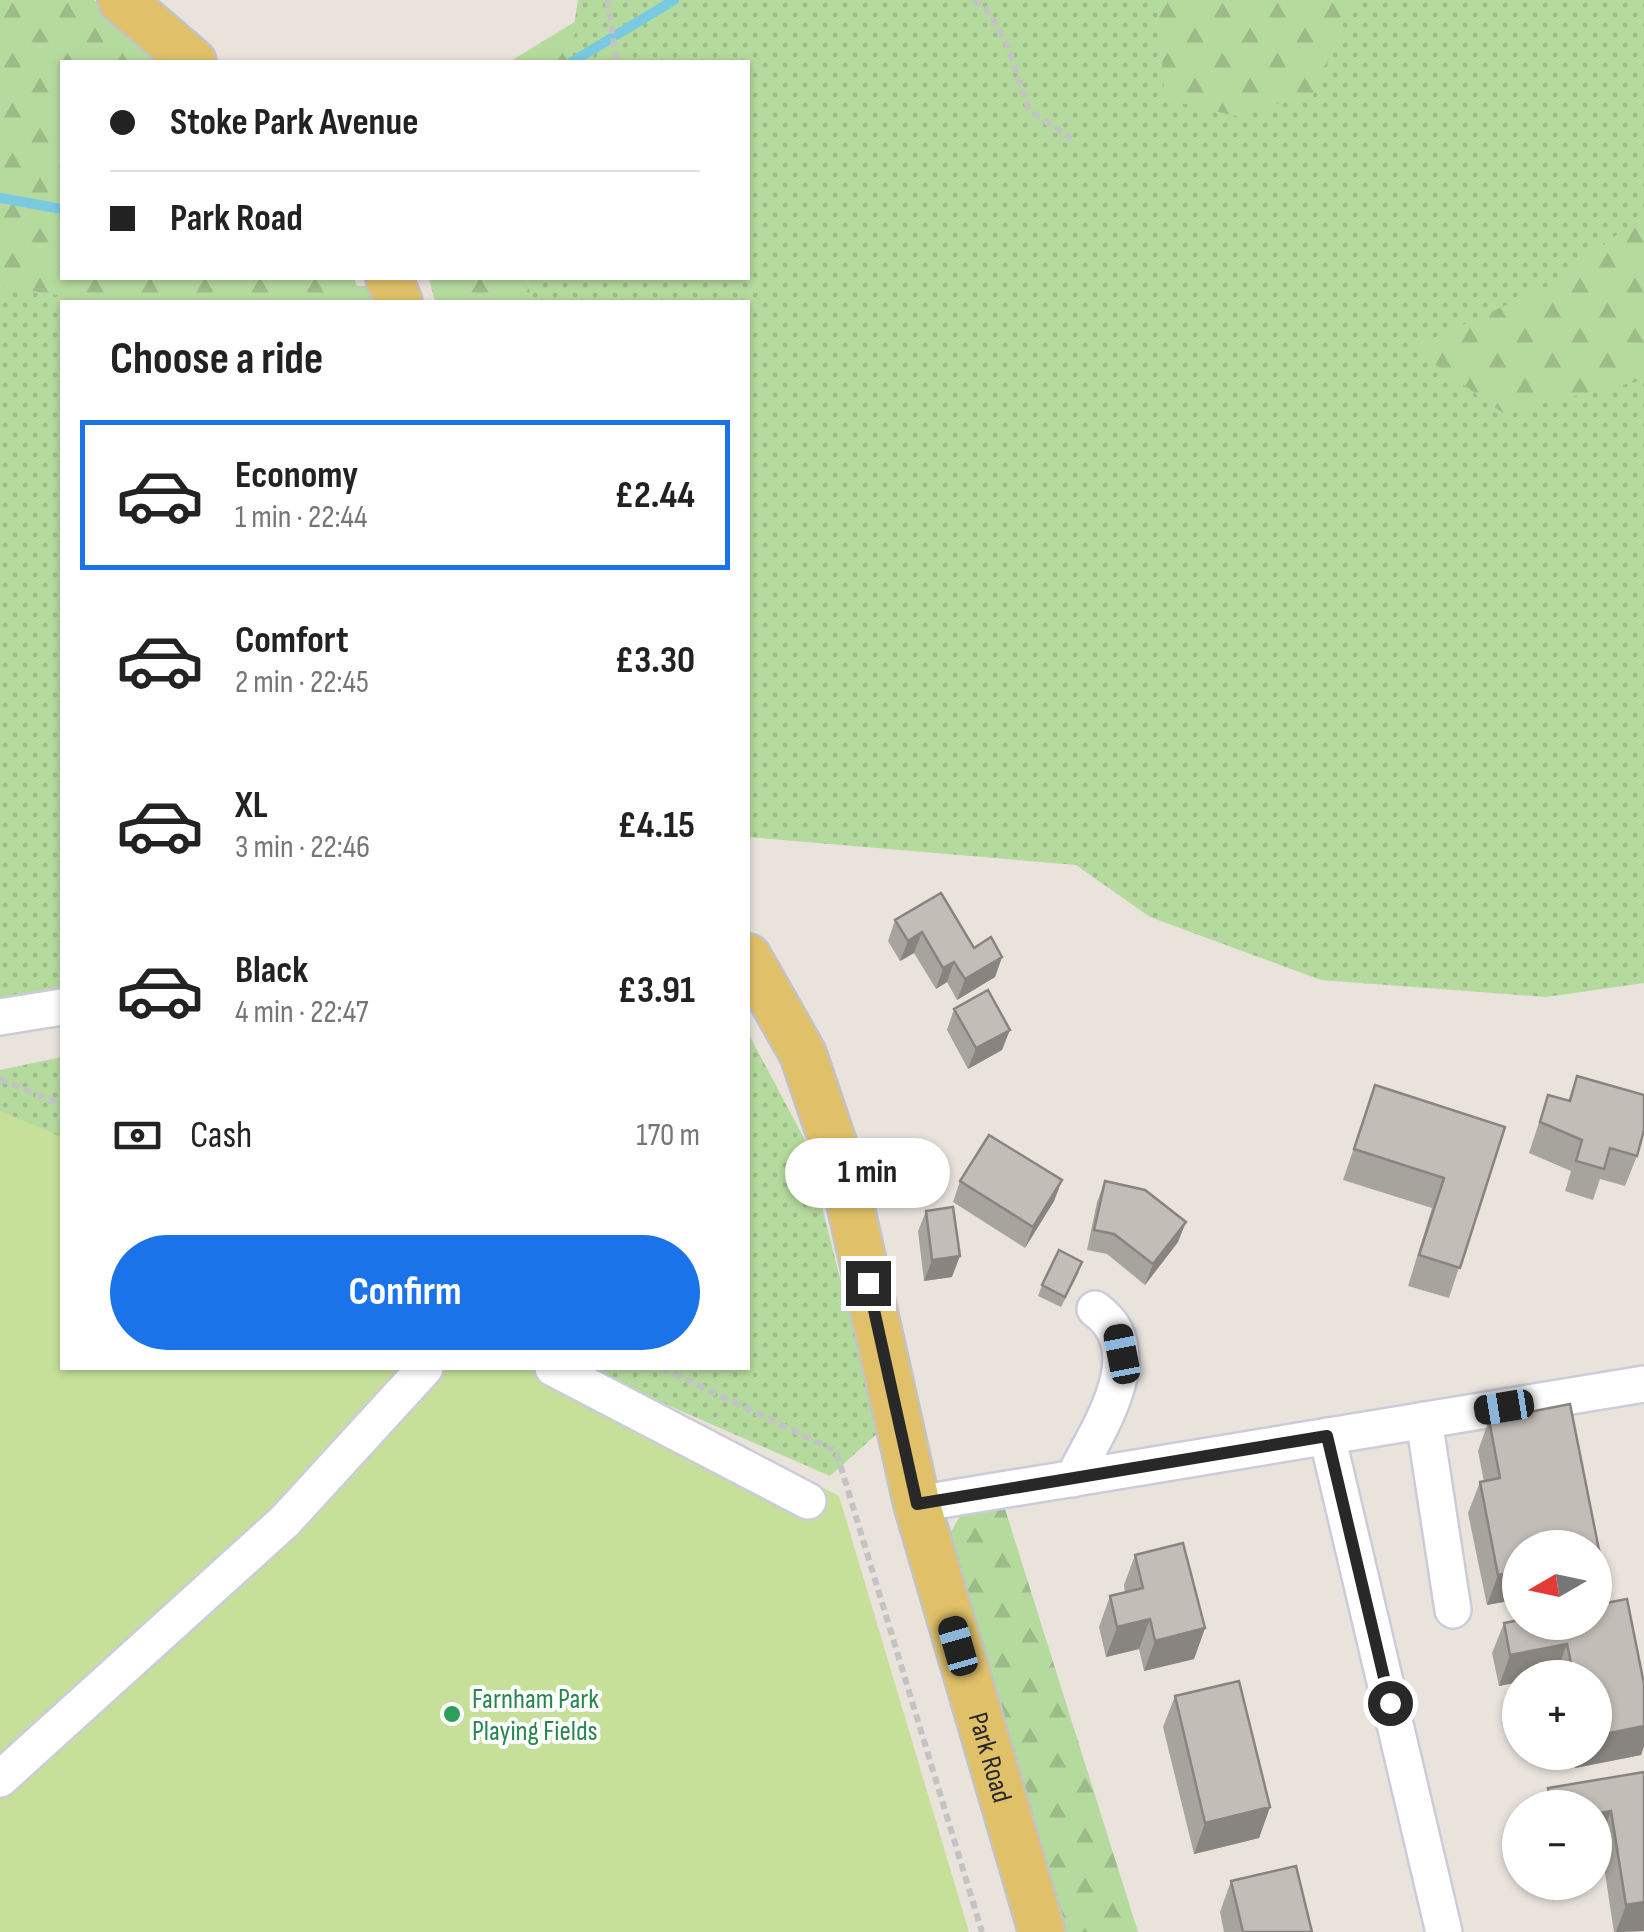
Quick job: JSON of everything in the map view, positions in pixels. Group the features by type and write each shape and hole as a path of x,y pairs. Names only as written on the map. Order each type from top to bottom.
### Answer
{"main road":[{"path":"121,0 191,60"},
{"name":"Park Road","path":"750,961 803,1054 843,1172 917,1504 1042,1932"}],"street":[{"path":"0,1017 60,1008"},
{"path":"1074,1479 1111,1400 1122,1354 1111,1320 1095,1309"},
{"path":"0,1779 285,1521 423,1370"},
{"path":"556,1370 808,1502"},
{"path":"917,1504 1644,1384"},
{"path":"1424,1420 1454,1610"},
{"path":"1327,1436 1444,1932"}],"path":[{"path":"607,0 617,60"},
{"path":"974,0 987,10 1008,47 1029,110 1076,142"},
{"path":"0,1079 60,1104"},
{"path":"666,1370 836,1451 982,1932"}],"green space":[{"path":"0,0 94,0 166,60 60,60 60,280 355,280 361,300 89,300 0,286"},
{"path":"578,0 1644,0 1644,983 1546,997 1321,980 1150,917 1076,865 750,837 750,300 532,300 527,280 750,280 750,60 568,60"},
{"path":"1157,0 1353,0 1315,93 1236,116 1165,99"},
{"path":"578,20 568,60 512,60"},
{"path":"1644,214 1644,380 1503,413 1412,348 1552,284"},
{"path":"0,238 60,280 312,280 370,287 377,300 60,300 60,987 0,998"},
{"path":"430,280 527,280 532,300 434,300"},
{"path":"750,1037 805,1140 879,1432 830,1476 588,1370 750,1370"},
{"path":"60,1057 60,1139 0,1112 0,1070"},
{"name":"Farnham Park Playing Fields","path":"0,1111 60,1136 60,1370 593,1370 839,1496 969,1932 0,1932"},
{"path":"1005,1509 1138,1932 1060,1932 946,1540 962,1513"}],"building":[{"path":"941,893 974,948 991,937 1002,957 965,979 954,962 943,968 922,932 908,941 895,920"},
{"path":"988,990 1010,1030 976,1048 954,1009"},
{"path":"1577,1076 1644,1095 1644,1130 1637,1156 1610,1148 1604,1169 1576,1161 1582,1140 1540,1122 1548,1095 1570,1101"},
{"path":"1375,1085 1505,1127 1460,1268 1419,1255 1444,1178 1354,1149"},
{"path":"989,1135 1062,1180 1033,1227 960,1181"},
{"path":"1105,1181 1145,1190 1186,1222 1153,1264 1114,1234 1094,1230"},
{"path":"953,1207 960,1256 932,1260 926,1211"},
{"path":"1059,1250 1082,1262 1065,1297 1042,1285"},
{"path":"1570,1404 1595,1530 1502,1530 1502,1574 1498,1575 1480,1482 1500,1478 1489,1420"},
{"path":"1183,1543 1205,1628 1155,1641 1150,1619 1117,1627 1110,1596 1143,1588 1135,1555"},
{"path":"1627,1599 1644,1684 1644,1726 1612,1733 1612,1660 1570,1660 1567,1644 1510,1655 1507,1640 1612,1640 1612,1602"},
{"path":"1239,1681 1270,1807 1205,1823 1175,1696"},
{"path":"1644,1772 1644,1902 1626,1905 1612,1817 1612,1790 1548,1788"},
{"path":"1296,1866 1312,1932 1243,1932 1231,1881"}],"waterway":[{"path":"575,60 674,0"},
{"path":"0,198 60,209"}],"place":[{"name":"Farnham Park Playing Fields","path":"452,1714"}],"route":[{"path":"868,1283 917,1504 1327,1436 1390,1703"}]}
